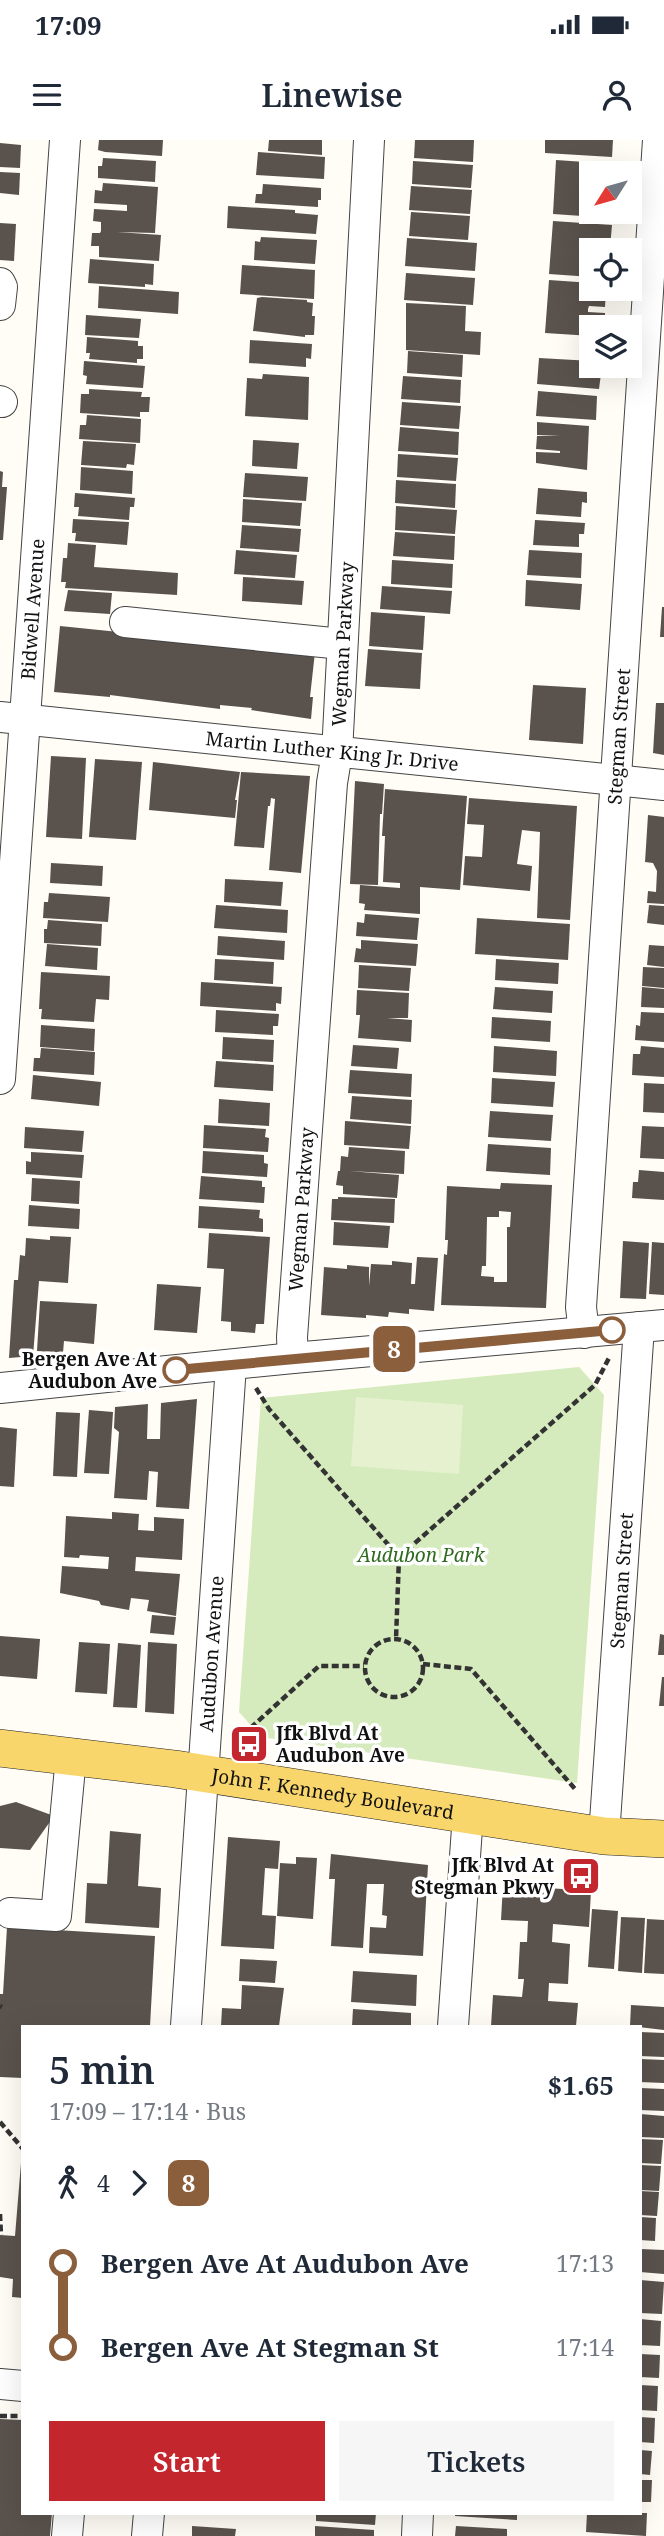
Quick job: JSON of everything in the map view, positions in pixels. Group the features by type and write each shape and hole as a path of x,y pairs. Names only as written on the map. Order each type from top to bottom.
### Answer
{"main road":[{"name":"John F. Kennedy Boulevard","path":"0,1748 203,1774 604,1836 664,1839"}],"street":[{"name":"Bidwell Avenue","path":"0,1079 13,718 65,140"},
{"name":"Wegman Parkway","path":"293,1358 292,1337 332,783 337,753 369,140"},
{"name":"Stegman Street","path":"584,1333 581,1307 658,140"},
{"path":"0,283 0,305"},
{"path":"125,622 342,644"},
{"name":"Martin Luther King Jr. Drive","path":"13,718 664,785"},
{"path":"0,1388 651,1326"},
{"name":"Stegman Street","path":"604,1836 651,1326"},
{"name":"Audubon Avenue","path":"186,2025 231,1365"},
{"path":"10,1913 57,1916 71,1757"},
{"path":"453,2025 468,1814"},
{"path":"0,2384 21,2386"},
{"path":"67,2536 69,2515"},
{"path":"147,2536 149,2515"},
{"path":"417,2536 418,2515"}],"path":[{"path":"399,1557 595,1385 611,1354"},
{"path":"256,1387 269,1409 399,1557 396,1639"},
{"path":"396,1639 414,1647 423,1664 419,1684 412,1691 394,1698 376,1692 369,1685 365,1666 366,1657 378,1643 396,1639"},
{"path":"423,1664 471,1669 575,1789"},
{"path":"235,1742 319,1666 365,1666"},
{"path":"0,2122 21,2147"},
{"path":"0,2214 1,2235"},
{"path":"0,2416 21,2416"}],"green space":[{"name":"Audubon Park","path":"579,1367 604,1395 577,1783 261,1737 239,1712 261,1398"},
{"path":"356,1397 463,1405 459,1474 351,1466"}],"building":[{"path":"99,140 163,140 162,156 105,152 98,150"},
{"path":"269,140 322,140 322,155 268,151"},
{"path":"415,140 474,140 473,162 414,158"},
{"path":"545,140 613,140 612,157 545,153"},
{"path":"0,143 21,145 20,168 0,167"},
{"path":"258,152 325,157 324,179 256,175"},
{"path":"103,158 156,161 155,182 98,178 98,166 102,166"},
{"path":"556,160 579,162 579,216 553,214"},
{"path":"413,161 473,165 471,188 412,184"},
{"path":"0,172 20,173 19,195 0,193"},
{"path":"103,183 158,187 155,233 117,232 161,235 159,261 99,257 99,246 91,246 92,233 101,231 101,222 93,221 94,209 127,211 127,205 94,203 95,190 102,191"},
{"path":"263,184 321,188 321,200 318,200 318,207 255,203 256,194 262,194"},
{"path":"411,186 472,190 470,214 409,210"},
{"path":"228,206 295,210 295,213 318,215 316,234 227,228"},
{"path":"411,212 470,216 468,240 409,236"},
{"path":"553,221 612,225 611,238 579,238 579,276 549,274"},
{"path":"0,223 16,224 14,261 0,260"},
{"path":"261,237 317,240 315,264 254,260 255,241 260,242"},
{"path":"407,238 477,243 475,271 405,266"},
{"path":"90,259 154,264 153,285 145,284 145,287 88,283"},
{"path":"242,265 315,270 314,299 240,294"},
{"path":"406,273 475,278 473,305 404,300"},
{"path":"549,280 579,282 579,301 605,301 605,307 589,306 588,309 588,312 605,315 579,315 579,335 545,333"},
{"path":"99,286 179,292 178,314 98,308"},
{"path":"257,298 307,300 313,303 314,335 305,337 253,331"},
{"path":"406,303 466,306 465,331 481,332 480,355 406,350"},
{"path":"86,315 141,319 139,338 85,335"},
{"path":"87,337 138,341 138,346 143,346 143,359 137,359 137,363 89,359 90,353 86,353"},
{"path":"250,340 312,344 311,359 306,358 306,367 249,363"},
{"path":"408,351 463,355 462,377 407,373"},
{"path":"539,358 579,360 579,378 600,378 599,389 537,384"},
{"path":"84,361 145,366 143,388 86,384 87,376 83,375"},
{"path":"263,374 309,377 308,420 245,416 247,378 262,379"},
{"path":"403,376 461,380 460,403 401,399"},
{"path":"89,389 142,392 141,397 150,397 149,412 140,412 140,417 80,413 81,394 89,394"},
{"path":"538,391 597,396 596,420 536,416"},
{"path":"402,402 461,406 459,429 400,425"},
{"path":"87,415 141,419 140,443 79,439 80,425 86,425"},
{"path":"537,422 589,426 587,470 536,463 536,452 560,453 536,449 537,436 560,436 537,435"},
{"path":"400,427 459,432 458,455 398,451"},
{"path":"253,440 299,443 297,469 252,466"},
{"path":"83,441 136,444 134,465 127,464 126,468 81,465"},
{"path":"398,454 458,458 456,481 397,477"},
{"path":"81,467 133,471 132,494 80,490"},
{"path":"0,471 3,472 2,487 7,487 3,540 0,540"},
{"path":"245,473 308,477 306,501 243,497"},
{"path":"396,480 456,484 455,508 395,503"},
{"path":"538,488 587,492 587,503 582,502 581,517 536,514"},
{"path":"75,493 135,498 134,507 130,507 129,520 78,516 79,507 74,507"},
{"path":"243,499 302,503 300,526 242,522"},
{"path":"396,506 457,510 455,534 395,530"},
{"path":"73,519 129,522 127,545 75,541 76,533 72,533"},
{"path":"535,520 585,523 584,534 579,534 579,547 533,545"},
{"path":"242,525 301,529 299,552 240,548"},
{"path":"395,532 455,536 454,560 393,556"},
{"path":"68,543 96,545 94,567 178,573 177,595 65,588 66,582 61,582 63,558 67,558"},
{"path":"236,550 297,555 295,578 234,574"},
{"path":"529,550 582,553 581,578 527,575"},
{"path":"392,560 453,564 452,588 391,584"},
{"path":"243,577 304,581 302,605 242,601"},
{"path":"526,580 582,584 580,610 525,606"},
{"path":"382,586 452,591 450,614 380,609"},
{"path":"68,590 112,593 110,614 64,611"},
{"path":"662,607 664,637 660,637"},
{"path":"371,612 425,616 423,650 369,646"},
{"path":"60,626 315,652 310,697 313,697 311,719 251,710 252,708 220,705 220,709 110,695 54,692"},
{"path":"368,649 422,653 420,689 365,686"},
{"path":"533,685 586,688 583,744 529,740"},
{"path":"656,703 664,703 664,755 653,753"},
{"path":"51,756 86,758 82,839 46,837"},
{"path":"95,759 142,762 136,840 89,837"},
{"path":"153,762 240,772 235,818 149,810"},
{"path":"241,772 310,776 301,873 269,870 275,799 271,798 268,806 264,848 234,846"},
{"path":"355,781 384,784 380,814 378,885 350,884"},
{"path":"385,789 467,796 460,890 420,887 420,914 364,910 365,904 359,903 360,885 400,888 400,883 383,882"},
{"path":"469,798 577,806 570,920 537,918 540,832 522,830 517,864 532,866 530,891 463,885 465,856 482,857 484,825 467,824"},
{"path":"648,815 664,817 664,904 647,903 648,891 656,892 657,871 653,863 645,862"},
{"path":"51,863 103,866 102,886 50,883"},
{"path":"225,879 283,882 281,906 224,902"},
{"path":"49,893 110,897 108,922 43,918 44,902 48,902"},
{"path":"216,905 288,910 287,933 214,928"},
{"path":"649,905 664,906 664,925 647,923"},
{"path":"365,914 419,918 417,940 356,936 357,922 364,923"},
{"path":"477,918 570,924 568,960 475,954"},
{"path":"48,920 102,924 101,946 44,943 44,929 47,929"},
{"path":"218,936 285,941 284,960 217,955"},
{"path":"361,940 418,944 416,966 354,962 356,948 361,949"},
{"path":"47,944 98,948 97,970 45,966"},
{"path":"649,945 664,946 664,967 647,965"},
{"path":"215,959 274,962 273,984 214,980"},
{"path":"496,959 559,963 558,984 495,980"},
{"path":"359,965 411,968 409,991 358,988"},
{"path":"643,967 664,968 664,988 642,986"},
{"path":"41,972 110,976 109,1000 96,999 94,1022 41,1019"},
{"path":"201,982 282,987 281,1004 276,1003 276,1011 200,1006"},
{"path":"495,987 553,991 552,1013 493,1009"},
{"path":"642,987 664,989 664,1008 641,1007"},
{"path":"357,990 409,993 408,1018 387,1018 412,1020 411,1042 358,1038 360,1015 356,1015"},
{"path":"216,1010 279,1014 278,1026 273,1026 273,1035 215,1032"},
{"path":"641,1012 664,1013 664,1042 635,1040 636,1025 640,1026"},
{"path":"492,1017 551,1021 550,1042 491,1038"},
{"path":"41,1025 95,1029 94,1051 40,1047"},
{"path":"223,1037 274,1040 273,1062 222,1059"},
{"path":"353,1045 399,1048 397,1069 351,1066"},
{"path":"494,1046 557,1051 556,1076 493,1072"},
{"path":"641,1046 664,1048 664,1077 632,1075 633,1054 640,1054"},
{"path":"41,1048 95,1052 94,1075 33,1071 34,1058 40,1058"},
{"path":"216,1061 274,1065 273,1091 214,1087"},
{"path":"350,1070 412,1074 411,1097 348,1093"},
{"path":"33,1075 101,1082 99,1106 31,1099"},
{"path":"492,1078 555,1082 553,1107 491,1103"},
{"path":"644,1083 664,1084 664,1113 643,1112"},
{"path":"352,1096 412,1100 411,1124 350,1119"},
{"path":"219,1099 270,1103 269,1126 218,1123"},
{"path":"490,1111 553,1115 551,1141 488,1137"},
{"path":"345,1121 411,1126 409,1149 344,1145"},
{"path":"204,1125 266,1129 265,1137 269,1138 268,1152 203,1148"},
{"path":"642,1126 664,1127 664,1159 640,1158"},
{"path":"25,1127 84,1131 82,1152 24,1148"},
{"path":"488,1144 551,1148 550,1175 486,1171"},
{"path":"349,1147 405,1151 404,1174 349,1171 399,1175 397,1198 343,1194 343,1186 336,1185 341,1156 348,1157"},
{"path":"203,1151 264,1155 264,1163 268,1164 267,1177 202,1173"},
{"path":"31,1152 84,1155 82,1178 26,1174 26,1161 31,1162"},
{"path":"639,1170 664,1172 664,1200 632,1198 633,1182 638,1182"},
{"path":"201,1176 262,1181 262,1187 265,1187 264,1203 199,1199"},
{"path":"32,1178 80,1181 79,1204 31,1201"},
{"path":"501,1183 552,1185 546,1308 441,1305 444,1254 447,1255 448,1240 445,1240 447,1186 500,1189","holes":["499,1211 511,1212 510,1227 507,1227 507,1282 494,1282 494,1277 481,1276 482,1266 486,1266 487,1217 499,1217"]},
{"path":"332,1199 395,1199 394,1223 331,1220"},
{"path":"29,1205 80,1209 79,1229 28,1226"},
{"path":"199,1206 260,1210 263,1232 198,1228"},
{"path":"334,1222 390,1226 388,1248 333,1245"},
{"path":"209,1233 270,1237 264,1324 256,1324 255,1333 231,1331 231,1322 221,1321 224,1269 207,1268"},
{"path":"50,1236 71,1237 68,1283 39,1281 33,1356 9,1358 14,1280 18,1280 20,1255 25,1256 26,1238 50,1240"},
{"path":"623,1241 649,1243 646,1299 620,1298"},
{"path":"652,1242 664,1243 664,1295 649,1294"},
{"path":"417,1257 438,1258 434,1311 409,1309 409,1314 389,1312 388,1317 366,1315 366,1318 321,1315 324,1267 369,1267 369,1286 371,1264 392,1265 392,1261 412,1263 411,1284 415,1284"},
{"path":"157,1284 201,1287 197,1333 154,1330"},
{"path":"40,1301 97,1304 94,1344 64,1341 63,1353 37,1351"},
{"path":"197,1399 189,1509 156,1507 158,1472 149,1471 147,1500 114,1498 119,1432 114,1428 115,1407 148,1404 147,1439 160,1439 161,1403"},
{"path":"89,1410 113,1412 109,1474 84,1473"},
{"path":"56,1412 80,1413 77,1477 53,1476"},
{"path":"0,1427 17,1429 14,1487 0,1486"},
{"path":"112,1512 139,1514 138,1530 154,1531 154,1517 184,1519 182,1560 136,1557 135,1571 180,1574 176,1616 147,1611 149,1600 131,1598 129,1610 60,1593 62,1566 108,1569 109,1557 64,1557 66,1516 112,1519"},
{"path":"152,1615 176,1617 174,1635 150,1633"},
{"path":"660,1634 664,1635 664,1655 658,1655"},
{"path":"0,1636 40,1639 37,1679 0,1676"},
{"path":"79,1642 110,1644 107,1694 75,1692"},
{"path":"148,1642 177,1644 174,1714 145,1712"},
{"path":"118,1643 141,1645 137,1708 113,1707"},
{"path":"662,1677 664,1706 659,1706"},
{"path":"16,1802 54,1816 30,1850 0,1848 0,1806"},
{"path":"110,1831 141,1834 138,1886 161,1888 159,1928 85,1923 87,1883 107,1884"},
{"path":"228,1837 280,1841 278,1869 265,1868 262,1915 276,1916 274,1949 221,1946"},
{"path":"331,1854 428,1865 423,1956 369,1953 370,1927 386,1928 387,1916 382,1915 384,1884 367,1884 363,1948 331,1946 335,1879 329,1879"},
{"path":"296,1857 317,1858 313,1919 277,1916 280,1863 296,1864"},
{"path":"503,1885 591,1891 589,1927 553,1924 552,1942 570,1944 568,1984 549,1983 548,2001 578,2003 576,2025 491,2025 493,1995 522,1997 524,1979 518,1979 520,1942 527,1942 528,1921 501,1920"},
{"path":"592,1909 618,1911 614,1969 588,1967"},
{"path":"621,1917 645,1918 642,1973 618,1971"},
{"path":"647,1919 664,1920 664,1974 644,1973"},
{"path":"7,1927 155,1936 150,2025 21,2025 21,2078 0,2077 0,1994 3,1994"},
{"path":"240,1959 277,1961 275,1983 239,1981"},
{"path":"353,1971 417,1975 416,2006 351,2002"},
{"path":"242,1985 284,1988 279,2025 221,2025 222,2008 241,2009"},
{"path":"631,2005 664,2007 664,2030 630,2025"},
{"path":"353,2009 411,2013 411,2025 352,2025"},
{"path":"642,2032 664,2033 664,2057 642,2056"},
{"path":"642,2059 664,2060 664,2083 642,2082"},
{"path":"642,2088 664,2089 664,2111 642,2110"},
{"path":"642,2114 664,2116 664,2138 642,2137"},
{"path":"642,2139 663,2140 661,2164 642,2163"},
{"path":"21,2163 21,2298 12,2297 13,2279 0,2277 0,2235 15,2236"},
{"path":"642,2165 661,2166 659,2191 642,2190"},
{"path":"642,2191 659,2192 657,2216 642,2215"},
{"path":"642,2217 656,2218 655,2241 642,2240"},
{"path":"642,2249 664,2250 664,2274 642,2272"},
{"path":"642,2280 664,2282 662,2314 642,2313"},
{"path":"642,2319 661,2321 660,2346 642,2345"},
{"path":"642,2354 660,2355 659,2378 642,2377"},
{"path":"642,2385 658,2386 657,2411 642,2410"},
{"path":"642,2417 655,2418 654,2443 642,2442"},
{"path":"0,2419 21,2420 21,2515 52,2515 50,2536 0,2536"},
{"path":"642,2450 652,2451 650,2475 642,2474"},
{"path":"642,2480 652,2480 651,2502 642,2502"},
{"path":"647,2513 646,2536 586,2532 587,2515"},
{"path":"316,2515 376,2515 375,2525 316,2521"},
{"path":"517,2515 517,2520 455,2516"},
{"path":"192,2526 236,2529 235,2536 192,2536"},
{"path":"315,2526 374,2530 374,2536 315,2536"},
{"path":"456,2526 507,2529 507,2536 455,2536"}],"bus line":[{"name":"8","path":"176,1370 612,1330"}],"place":[{"name":"Bergen Ave At Audubon Ave","path":"176,1370"},
{"name":"Jfk Blvd At Audubon Ave","path":"249,1744"},
{"name":"Jfk Blvd At Stegman Pkwy","path":"581,1876"}]}
